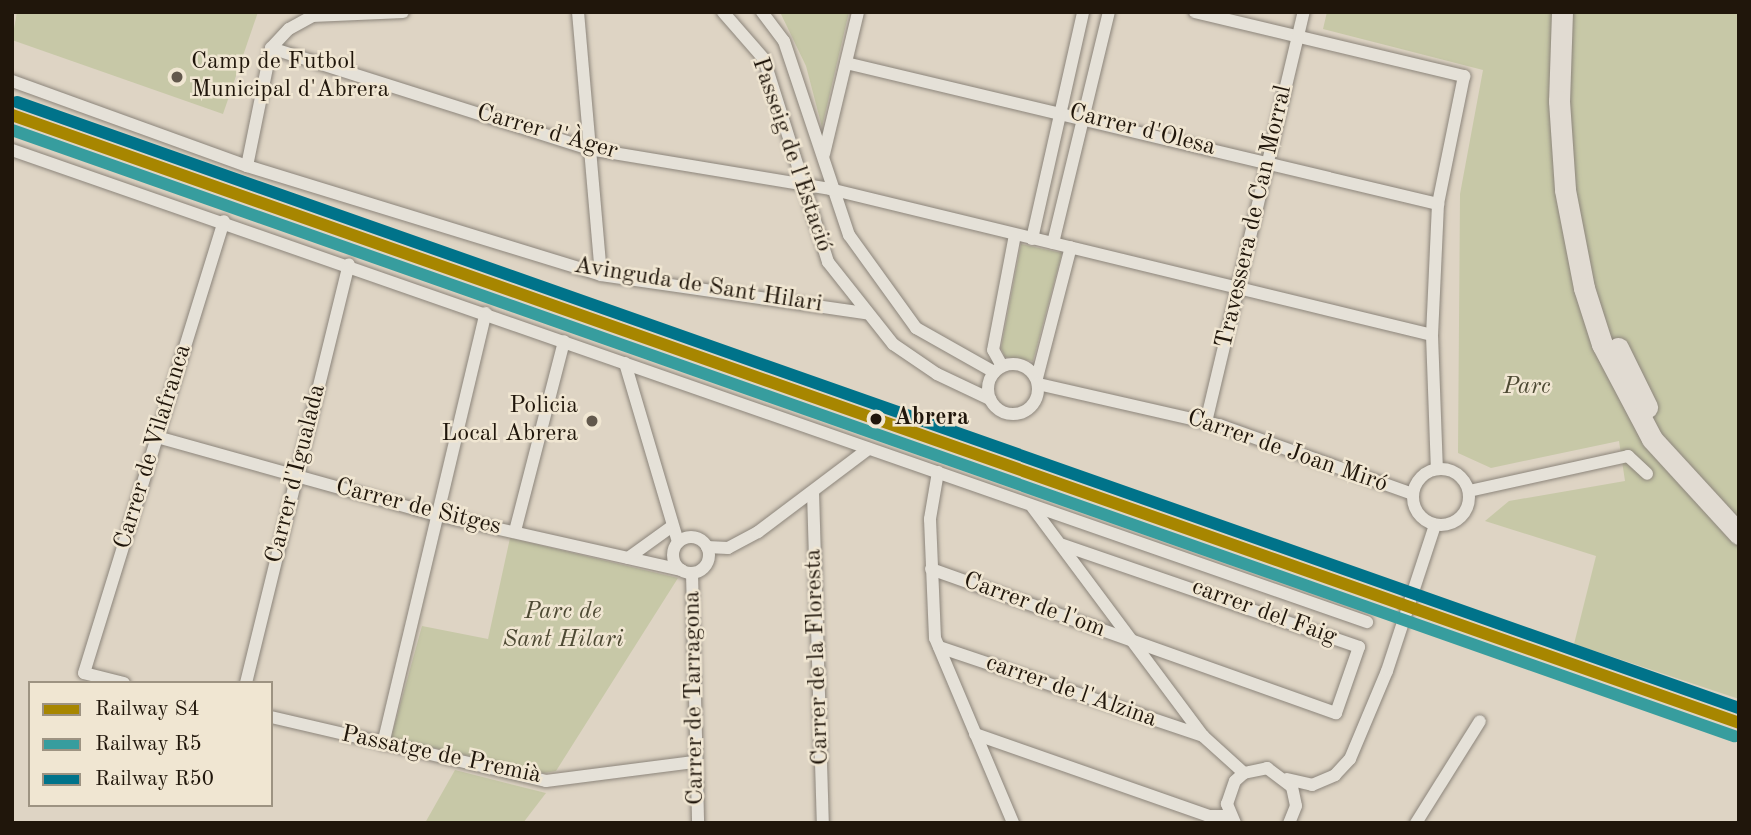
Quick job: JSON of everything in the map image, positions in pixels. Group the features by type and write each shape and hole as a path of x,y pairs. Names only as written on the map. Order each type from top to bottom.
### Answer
{"highway":[{"path":"1562,12 1559,101 1565,190 1584,288 1602,344 1652,439 1739,534"},
{"path":"1574,12 1574,161 1601,297 1647,407 1708,487 1739,515"}],"street":[{"path":"247,166 271,48 312,16 403,12"},
{"path":"578,12 601,275"},
{"name":"Passeig de l'Estació","path":"723,12 764,59 828,262 893,344 937,374 990,399"},
{"name":"Passeig de l'Estació","path":"762,12 784,41 823,158 830,189 849,235 916,328 998,369"},
{"path":"823,158 858,12"},
{"path":"1032,239 1063,111 1083,12"},
{"path":"1053,243 1109,12"},
{"path":"1195,12 1464,76 1438,204 1432,335 1437,469"},
{"name":"Travessera de Can Morral","path":"1206,422 1304,12"},
{"name":"Carrer d'Àger","path":"271,48 589,149 830,189 1015,235 1238,285 1432,335"},
{"name":"Carrer d'Olesa","path":"846,63 1063,111 1085,119 1438,204"},
{"name":"Avinguda de Sant Hilari","path":"12,81 247,166 601,275 866,313"},
{"path":"12,150 224,221 938,472 1032,508 1367,622"},
{"name":"Carrer de Vilafranca","path":"116,681 84,673 224,221"},
{"path":"1015,235 993,351 998,369 990,399 1001,411 1016,414 1036,400 1037,381 1071,247"},
{"name":"Carrer d'Igualada","path":"246,681 349,265"},
{"path":"383,744 485,313"},
{"path":"515,531 564,341"},
{"path":"625,363 671,527 678,542 673,557 687,571 706,564 707,547"},
{"path":"998,369 1018,364 1037,381"},
{"name":"Carrer de Joan Miró","path":"1037,381 1206,422 1413,494"},
{"name":"Carrer de Sitges","path":"157,437 437,515 687,571"},
{"path":"678,542 694,537 707,547 728,548 813,492 868,449"},
{"path":"1469,491 1628,456 1647,474"},
{"path":"1437,469 1457,473 1469,491 1459,519 1435,525 1417,512 1413,494 1417,481 1437,469"},
{"path":"938,472 930,519 930,569 939,647 1014,822"},
{"name":"Carrer de la Floresta","path":"813,492 823,823"},
{"path":"1032,508 1138,643 1203,736 1244,773"},
{"path":"975,734 1209,816 1232,819 1229,792 1244,773 1266,768 1287,779 1312,785 1335,775 1350,759 1402,626 1435,525"},
{"path":"628,558 671,527"},
{"name":"carrer del Faig","path":"1062,545 1359,647 1336,713 1138,643"},
{"name":"Carrer de l'om","path":"930,569 1138,643"},
{"name":"Carrer de Tarragona","path":"687,571 698,823"},
{"name":"carrer de l'Alzina","path":"939,647 1203,736"},
{"name":"Passatge de Premià","path":"273,718 546,781 694,762"},
{"path":"1416,823 1480,721"},
{"path":"1287,779 1296,796 1289,823"}],"green space":[{"name":"Camp de Futbol Municipal d'Abrera","path":"17,12 258,12 223,114 12,40"},
{"path":"780,12 849,12 822,127 806,66"},
{"name":"Parc","path":"1327,12 1739,12 1739,699 1574,644 1596,556 1485,521 1509,501 1625,481 1619,441 1491,468 1458,453 1460,194 1483,70 1323,29"},
{"path":"1021,244 1062,253 1033,361 1005,357 1001,348"},
{"name":"Parc de Sant Hilari","path":"510,538 678,578 556,771 544,773 391,738 422,626 488,639"},
{"path":"455,770 546,793 523,823 425,823"}],"rail line":[{"name":"R50","path":"17,102 1739,708"},
{"name":"S4","path":"12,115 1739,723"},
{"name":"R5","path":"12,130 1734,736"}],"place":[{"name":"Camp de Futbol Municipal d'Abrera","path":"177,77"},
{"name":"Abrera","path":"876,419"},
{"name":"Policia Local Abrera","path":"592,421"}]}
